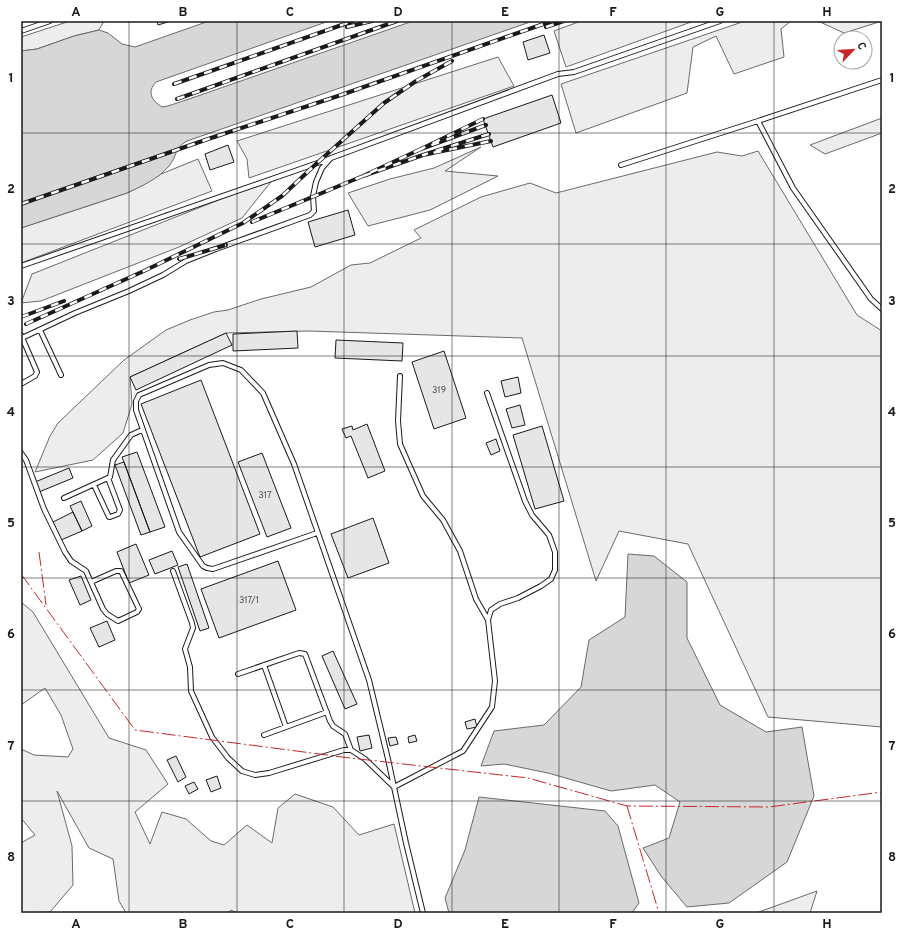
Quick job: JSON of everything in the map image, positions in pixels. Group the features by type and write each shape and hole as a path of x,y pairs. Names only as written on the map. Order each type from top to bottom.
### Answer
{"lane":[{"path":"21,31 50,21"},
{"path":"21,266 331,158 558,74 574,72 720,21"},
{"path":"621,165 882,80"},
{"path":"758,121 793,188 871,299 882,309"},
{"path":"21,384 36,376 37,372 22,336 40,330 129,292 163,275 186,261 310,215 314,211 313,196 316,182 322,168 331,158"},
{"path":"40,330 61,375"},
{"path":"317,533 213,570 203,566 179,532 136,410 136,401 139,395 209,365 223,363 242,370 263,393 294,464 369,680 423,913"},
{"path":"394,787 463,751 492,707 495,681 488,620 476,599 460,551 443,520 423,496 400,444 398,421 400,376"},
{"path":"487,393 525,501 532,515 549,534 556,552 555,570 551,579 518,598 500,604 491,610 488,620"},
{"path":"64,498 94,485 112,475 113,460 131,435 142,430"},
{"path":"21,453 26,460 44,509 65,552 71,561 86,571 91,582 105,612 118,621 137,612 139,609 121,571 116,571 91,582"},
{"path":"94,485 109,517 118,514 120,510 108,478"},
{"path":"173,571 193,628 185,649 190,667 191,691 212,737 228,758 242,771 255,775 270,773 344,750 351,750 365,759 394,787"},
{"path":"238,674 299,653 305,654 333,726 345,734 351,750"},
{"path":"264,665 286,727"},
{"path":"264,735 327,712"}],"shaded area":[{"path":"70,21 104,21 99,30 74,36 37,49 21,51 21,37"},
{"path":"209,21 329,21 156,82 151,92 155,102 162,107 192,98 413,21 533,21 187,141 180,147 172,163 165,171 144,185 127,193 21,228 21,51 37,49 74,36 99,30 108,33 122,44 135,47"},
{"path":"581,21 694,21 566,67 554,31"},
{"path":"745,21 791,21 781,29 784,57 734,74 716,36 693,47 687,93 576,133 561,84"},
{"path":"818,21 882,21 854,30 838,30"},
{"path":"498,57 514,86 249,178 247,159 237,141"},
{"path":"882,118 882,133 825,154 810,145"},
{"path":"481,147 445,171 498,176 430,210 368,226 348,193 390,179 434,168"},
{"path":"758,151 857,315 882,331 882,727 768,717 688,544 619,531 596,581 522,338 309,331 226,333 130,377 132,404 123,433 93,460 35,472 50,436 58,423 124,360 166,330 214,312 228,310 261,299 311,287 351,265 370,263 421,238 414,230 481,197 530,183 556,193 717,152 742,156"},
{"path":"198,159 212,191 21,263 21,228 127,193 161,174"},
{"path":"274,178 242,218 179,247 41,301 21,303 32,274"},
{"path":"628,554 654,556 687,582 687,638 720,705 766,732 802,727 814,796 787,862 729,903 687,907 661,876 643,848 669,838 680,802 655,785 611,791 548,773 504,764 481,766 494,731 544,725 581,687 589,640 625,617"},
{"path":"21,602 33,612 109,738 146,750 168,784 135,812 150,844 162,812 186,819 211,841 224,845 247,825 272,843 278,808 295,794 333,807 359,835 394,824 415,913 237,913 231,910 228,913 126,913 119,901 113,859 89,848 57,791 72,846 73,885 50,912 21,913 21,843 35,835 21,818 21,749 34,755 68,757 73,749 61,715 45,688 21,705"},
{"path":"479,797 605,811 618,826 639,903 632,913 449,913 445,898 465,850"},
{"path":"817,891 810,913 756,913"}],"building":[{"path":"157,21 171,21 158,25"},
{"path":"544,35 550,53 528,60 523,42"},
{"path":"552,95 561,123 493,147 483,119"},
{"path":"228,145 234,162 210,170 205,154"},
{"path":"348,210 355,235 315,247 308,222"},
{"path":"297,331 298,348 233,351 233,334"},
{"path":"226,333 232,345 136,390 130,377"},
{"path":"336,340 403,343 402,361 335,358"},
{"path":"444,351 466,418 434,429 412,362"},
{"path":"518,377 521,393 505,397 501,381"},
{"path":"201,380 260,534 200,557 141,404"},
{"path":"520,405 525,425 512,428 506,409"},
{"path":"367,424 385,471 368,478 351,436 346,438 342,429 352,426 353,430"},
{"path":"542,426 564,501 535,509 513,435"},
{"path":"496,439 500,451 491,455 486,443"},
{"path":"137,452 165,527 150,532 122,457"},
{"path":"262,453 291,528 267,537 238,462"},
{"path":"124,462 150,532 141,535 115,465"},
{"path":"69,468 73,478 39,492 35,482"},
{"path":"81,501 92,526 82,531 70,506"},
{"path":"73,512 82,531 61,540 53,522"},
{"path":"373,518 389,563 348,578 331,534"},
{"path":"136,544 149,575 129,583 117,552"},
{"path":"172,551 178,565 155,574 149,560"},
{"path":"278,561 296,610 219,638 201,589"},
{"path":"187,564 209,628 200,631 178,567"},
{"path":"81,576 91,600 80,605 69,580"},
{"path":"107,621 115,640 99,647 90,628"},
{"path":"333,651 357,704 345,709 322,656"},
{"path":"475,719 477,727 467,729 465,722"},
{"path":"369,735 372,748 360,751 357,737"},
{"path":"415,735 417,741 409,743 408,737"},
{"path":"396,737 398,744 390,746 388,738"},
{"path":"176,756 186,777 178,782 167,760"},
{"path":"217,776 221,788 211,792 206,780"},
{"path":"194,782 198,789 189,794 185,786"}],"railway":[{"path":"174,84 353,21"},
{"path":"347,27 372,21"},
{"path":"177,99 397,21"},
{"path":"21,204 208,139 341,95 552,21"},
{"path":"546,27 564,21"},
{"path":"26,324 144,271 243,223 282,196 384,103 416,81 452,61"},
{"path":"483,119 421,149 486,125"},
{"path":"489,134 423,155 491,141"},
{"path":"421,149 363,176 423,155"},
{"path":"252,222 363,176"},
{"path":"179,259 226,245"},
{"path":"21,317 64,301"}],"power":[{"path":"39,552 46,605"},
{"path":"21,574 135,730 350,758 528,778 627,806 769,807 882,792"},
{"path":"627,806 659,913"}]}
